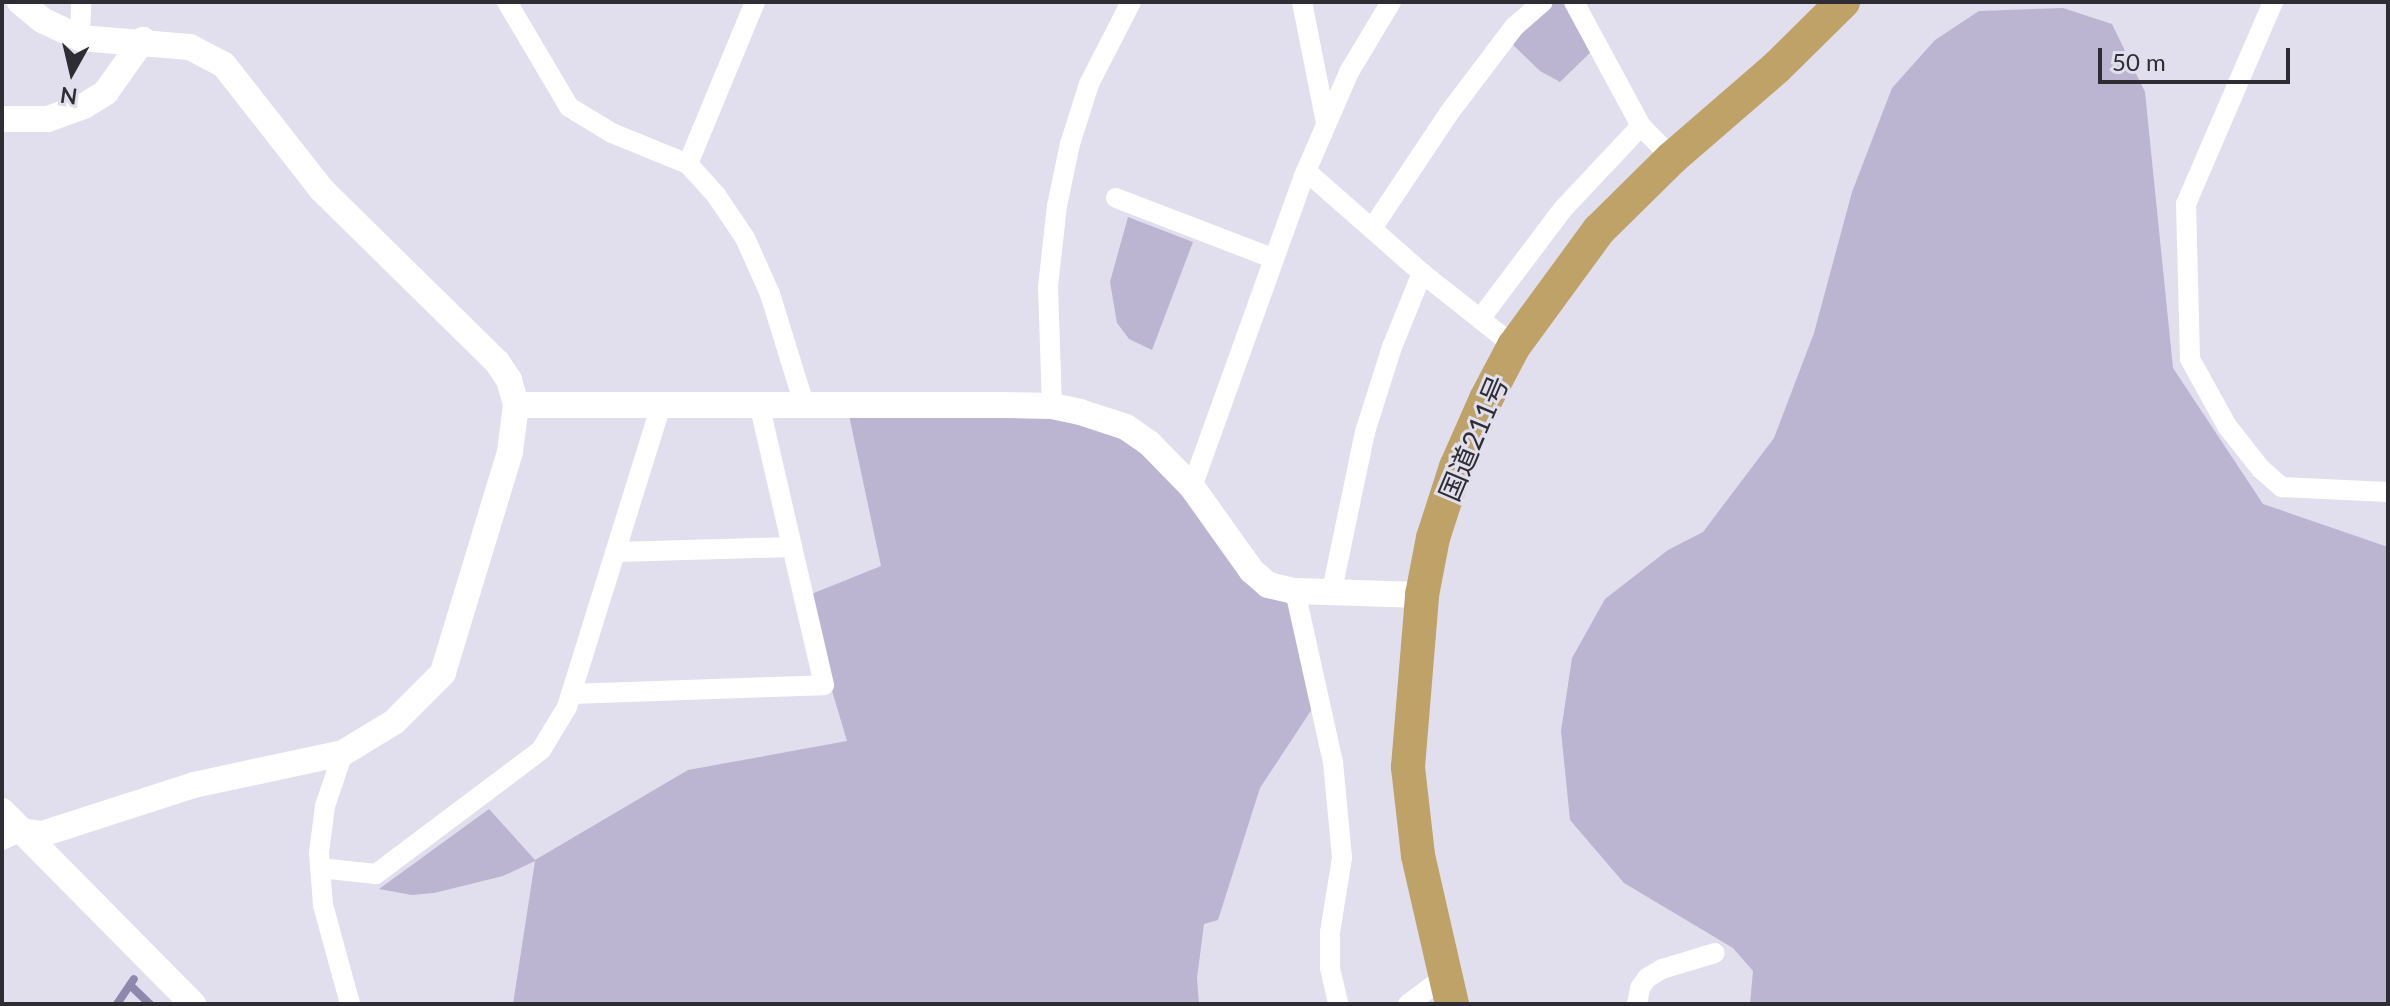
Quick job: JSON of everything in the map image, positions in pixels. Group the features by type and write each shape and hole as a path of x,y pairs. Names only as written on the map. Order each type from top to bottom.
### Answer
{"highway":[{"name":"国道211号","path":"1449,990 1418,855 1408,767 1422,595 1433,538 1456,467 1514,346 1599,230 1672,158 1777,67 1843,2"}],"street":[{"path":"11,836 42,834 194,785 343,753 394,722 443,673 510,452 516,405 509,380 497,362 322,190 224,65 190,47 143,40 80,38 42,20 20,2"},
{"path":"80,38 81,2"},
{"path":"507,2 569,107 612,133 688,164 716,195 745,238 770,294 805,407"},
{"path":"688,164 755,2"},
{"path":"1052,406 1048,287 1057,206 1070,144 1089,84 1131,2"},
{"path":"1302,2 1326,123"},
{"path":"1192,487 1272,258 1306,171 1349,72 1391,2"},
{"path":"1373,227 1449,113 1514,27 1543,2"},
{"path":"1574,2 1641,126 1672,158"},
{"path":"2273,2 2186,204 2190,359 2227,426 2261,469 2282,487 2388,492"},
{"path":"2,119 48,119 84,106 106,92 143,40"},
{"path":"1480,319 1563,209 1641,126"},
{"path":"1306,171 1422,273 1514,346"},
{"path":"1116,198 1272,258"},
{"path":"1332,590 1365,432 1392,347 1422,273"},
{"path":"516,405 660,408 1052,406 1126,427 1150,444 1192,487 1252,571 1268,585 1295,591 1422,595"},
{"path":"571,694 824,685 760,407"},
{"path":"320,868 376,874 541,750 571,694 660,408"},
{"path":"615,552 792,547"},
{"path":"1295,591 1333,762 1342,858 1330,932 1330,968 1338,1004"},
{"path":"343,753 325,806 320,868 323,905 350,1004"},
{"path":"2,811 11,836 193,1004"},
{"path":"1637,1004 1640,988 1647,978 1662,969 1715,953"},
{"path":"1408,1004 1449,990"}],"shaded area":[{"path":"1543,2 1574,2 1597,46 1560,82 1540,71 1506,38"},
{"path":"2063,8 2112,24 2145,92 2173,368 2263,504 2388,547 2388,1004 1750,1004 1753,971 1733,948 1624,883 1570,820 1561,731 1572,658 1605,599 1668,550 1703,532 1774,438 1814,333 1852,192 1892,88 1935,40 1979,11"},
{"path":"1128,217 1193,242 1152,350 1129,339 1117,323 1110,282"},
{"path":"1002,405 1126,427 1252,571 1295,591 1318,700 1260,788 1218,920 1204,924 1197,978 1199,1004 513,1004 535,861 503,876 434,893 412,895 379,889 489,809 535,860 688,770 847,741 804,597 881,566 847,406"}],"waterway":[{"path":"117,1004 134,979"},
{"path":"130,985 150,1004"}]}
